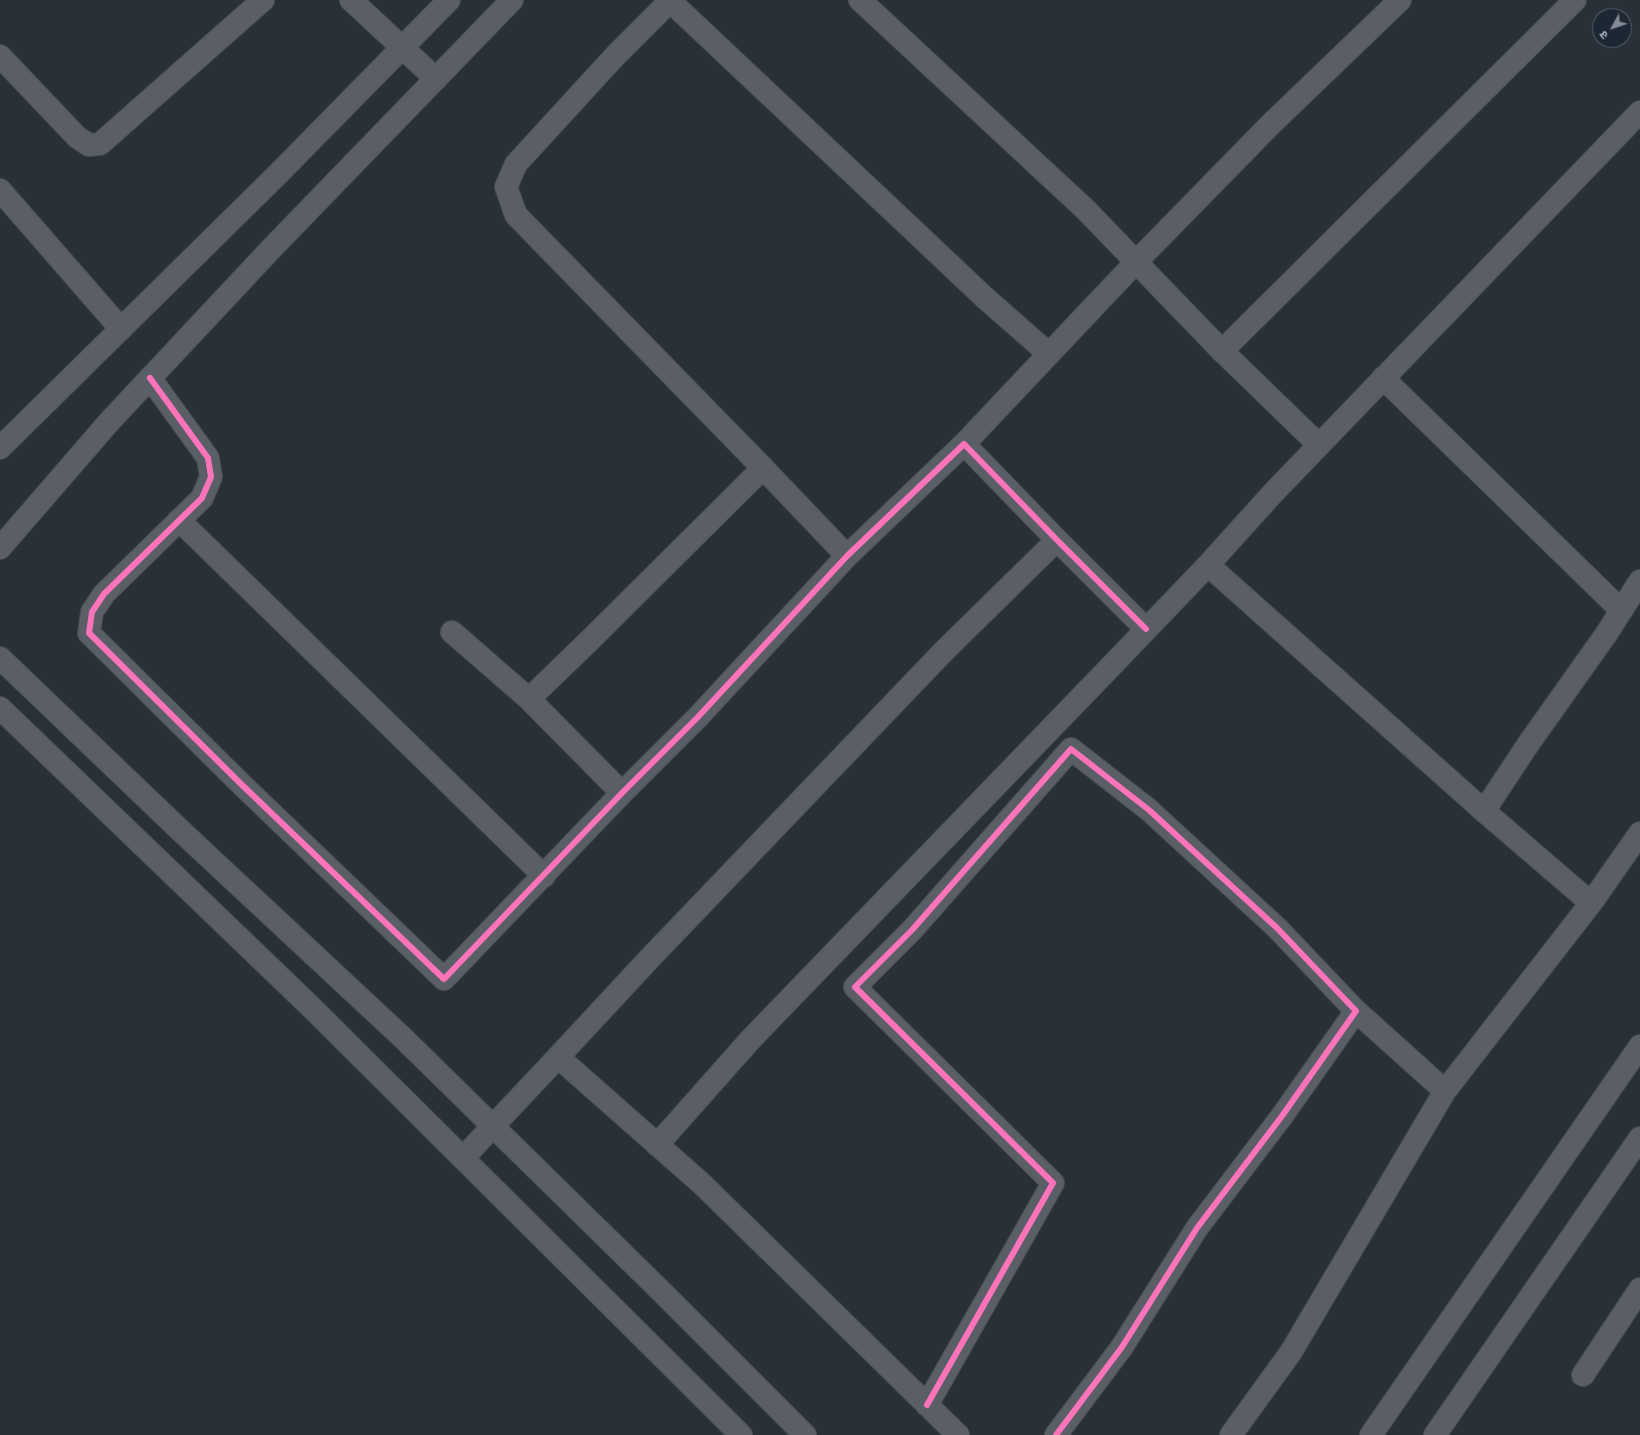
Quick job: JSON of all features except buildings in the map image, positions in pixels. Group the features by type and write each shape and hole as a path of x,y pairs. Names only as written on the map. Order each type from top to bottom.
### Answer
{"street":[{"path":"0,56 76,137 89,145 100,144 263,0"},
{"path":"351,0 436,79"},
{"path":"0,448 121,329 449,0"},
{"path":"0,548 108,422 512,0"},
{"path":"860,0 1086,210 1222,351 1319,445"},
{"path":"150,378 208,458 211,477 202,498 104,594 92,612 89,633 239,782 444,979 622,793 697,718 846,556 964,444 1136,262 1272,124 1400,0"},
{"path":"1222,351 1575,0"},
{"path":"846,556 763,468 516,215 506,187 516,164 616,55 671,1 973,287 1049,354"},
{"path":"657,1144 751,1039 1208,565 1273,493 1640,112"},
{"path":"0,190 121,329"},
{"path":"1383,378 1622,610"},
{"path":"964,444 1146,629"},
{"path":"529,699 597,634 763,468"},
{"path":"179,520 544,876"},
{"path":"463,1158 650,958 943,652 1057,540"},
{"path":"1208,565 1484,811 1591,903"},
{"path":"1484,811 1607,633 1640,581"},
{"path":"452,632 529,699 622,793"},
{"path":"0,658 188,838 403,1038 656,1286 805,1435"},
{"path":"0,708 317,1013 741,1435"},
{"path":"927,1405 1053,1183 855,987 912,930 1071,749 1149,810 1277,928 1356,1011 1445,1091"},
{"path":"1231,1435 1291,1352 1445,1091 1591,903 1640,833"},
{"path":"1056,1435 1122,1347 1197,1228 1282,1116 1356,1011"},
{"path":"1371,1435 1640,1046"},
{"path":"558,1057 702,1184 958,1435"},
{"path":"1435,1435 1640,1138"},
{"path":"1583,1375 1638,1300"}],"cycle path":[{"path":"150,378 208,458 211,477 202,498 104,594 92,612 89,633 239,782 444,979 622,793 697,718 847,556 964,444 1146,629"},
{"path":"927,1405 1053,1183 855,987 912,930 1071,749 1149,810 1277,928 1356,1011 1282,1116 1197,1228 1122,1347 1056,1435"}]}
